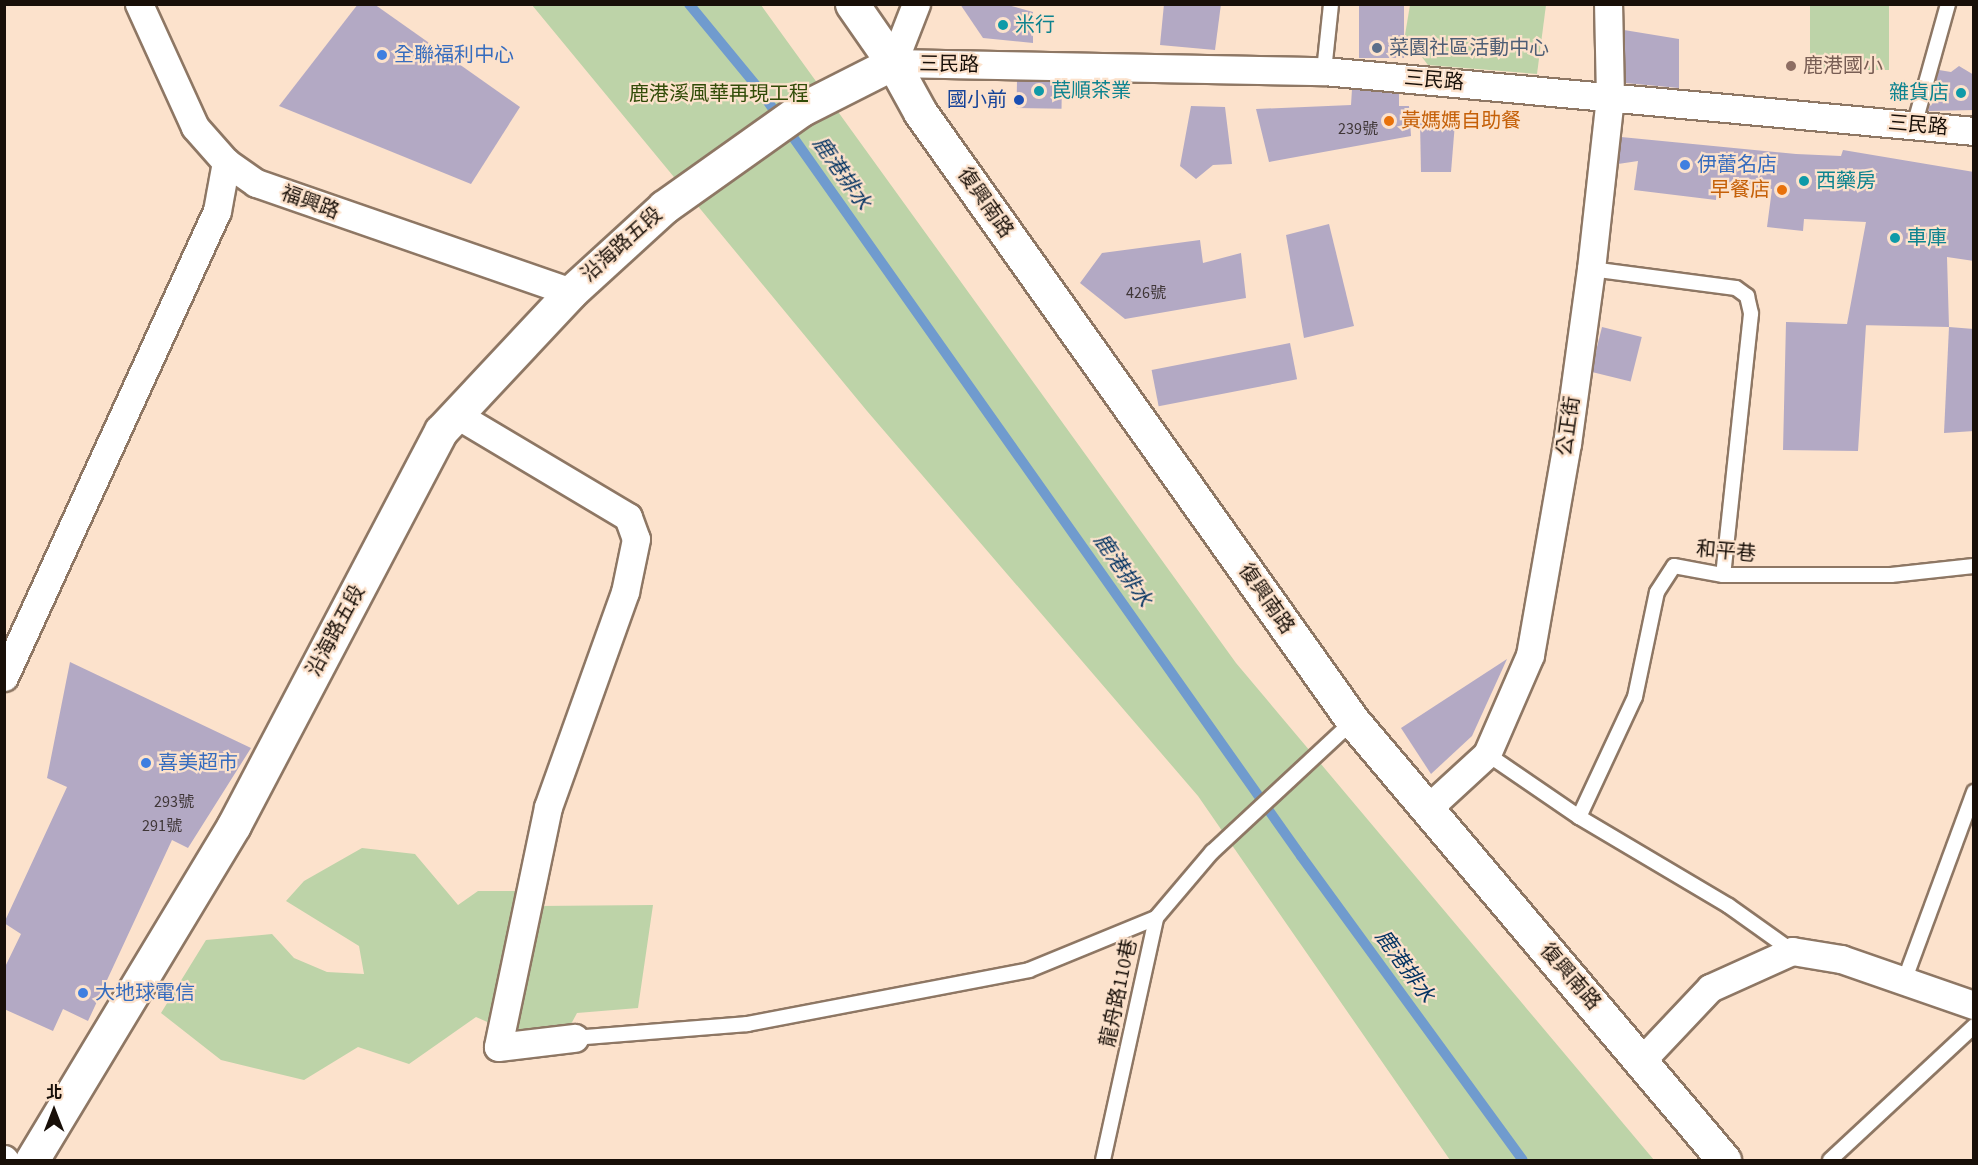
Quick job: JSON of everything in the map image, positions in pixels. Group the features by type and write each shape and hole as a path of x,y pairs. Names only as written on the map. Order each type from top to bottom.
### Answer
{"street":[{"name":"福興路","path":"139,4 195,127 226,162 267,187 570,292"},
{"name":"復興南路","path":"852,4 894,63 920,112 1353,721 1426,810 1642,1060 1724,1161"},
{"path":"894,63 916,4"},
{"name":"公正街","path":"1426,810 1487,754 1530,655 1567,444 1591,269 1610,97 1608,4"},
{"name":"三民路","path":"894,63 1324,71 1974,131"},
{"name":"沿海路五段","path":"32,1161 234,825 441,431 570,292 717,165 802,109 894,63"},
{"path":"4,677 217,211 226,162"},
{"path":"457,415 628,517 636,538 625,592 548,807 498,1047 574,1038"},
{"path":"1642,1060 1710,988 1792,951 1841,959 1903,984 1974,1005"}],"lane":[{"path":"1324,71 1331,4"},
{"path":"1914,126 1948,4"},
{"path":"1591,269 1736,288 1748,296 1751,314 1723,575"},
{"name":"和平巷","path":"1579,817 1635,697 1657,592 1674,566 1723,575 1891,575 1974,566"},
{"name":"龍舟路110巷","path":"1103,1161 1156,918 1212,852 1286,787 1353,721"},
{"path":"1487,754 1579,817 1729,906 1792,951"},
{"path":"1903,984 1974,792"},
{"path":"574,1038 747,1024 1029,970 1156,918"},
{"path":"1830,1161 1974,1026"}],"green space":[{"name":"鹿港溪風華再現工程","path":"532,5 761,5 1236,663 1654,1160 1450,1160 1198,796 867,411"},
{"path":"1410,5 1546,5 1537,74 1428,65 1405,35"},
{"path":"1810,5 1889,5 1889,70 1810,70"},
{"path":"362,848 415,854 458,905 478,891 540,891 539,906 653,905 638,1008 577,1013 556,1052 476,1017 409,1064 358,1047 304,1080 221,1060 161,1013 206,940 272,934 294,958 327,972 364,974 359,946 286,901 304,881"}],"building":[{"name":"全聯福利中心","path":"358,4 374,4 520,107 471,184 279,106"},
{"name":"米行","path":"960,4 1004,4 1033,12 1033,43 983,38"},
{"path":"1164,4 1221,4 1215,50 1160,45"},
{"name":"菜園社區活動中心","path":"1359,4 1404,4 1404,58 1359,58"},
{"path":"1624,30 1679,39 1679,88 1625,83"},
{"name":"雜貨店","path":"1959,66 1974,75 1974,110 1928,111 1939,70 1951,72"},
{"name":"苠順茶業","path":"1017,81 1062,82 1062,109 1017,108"},
{"path":"1352,89 1399,94 1399,106 1409,106 1411,136 1269,162 1256,109 1351,105"},
{"path":"1191,106 1225,107 1232,164 1213,165 1196,179 1180,166"},
{"path":"1420,121 1455,123 1451,172 1421,172"},
{"path":"1621,137 1796,154 1841,156 1843,150 1974,172 1974,261 1947,257 1949,327 1866,325 1858,451 1783,450 1786,322 1847,324 1866,222 1804,219 1803,231 1767,227 1772,189 1717,183 1716,200 1634,190 1638,161 1618,164"},
{"path":"1329,224 1354,326 1304,338 1286,235"},
{"path":"1200,240 1203,263 1241,253 1246,298 1125,319 1080,283 1102,253"},
{"path":"1602,327 1642,337 1631,382 1591,372"},
{"path":"1949,327 1974,329 1974,431 1944,433"},
{"path":"1290,343 1297,379 1159,406 1152,370"},
{"path":"1507,659 1472,736 1431,774 1401,728"},
{"path":"70,662 251,748 188,848 172,840 88,1021 63,1009 53,1031 4,1009 4,969 21,934 4,923 67,787 47,778"}],"waterway":[{"name":"鹿港排水","path":"689,4 759,89 1301,856 1523,1160"}],"place":[{"name":"米行","path":"1003,25"},
{"name":"菜園社區活動中心","path":"1377,48"},
{"name":"全聯福利中心","path":"382,55"},
{"name":"鹿港國小","path":"1791,66"},
{"name":"苠順茶業","path":"1039,91"},
{"name":"雜貨店","path":"1961,93"},
{"name":"國小前","path":"1019,100"},
{"name":"黃媽媽自助餐","path":"1389,121"},
{"name":"伊蕾名店","path":"1685,165"},
{"name":"西藥房","path":"1804,181"},
{"name":"早餐店","path":"1782,190"},
{"name":"車庫","path":"1895,238"},
{"name":"喜美超市","path":"146,763"},
{"name":"大地球電信","path":"83,993"}]}
